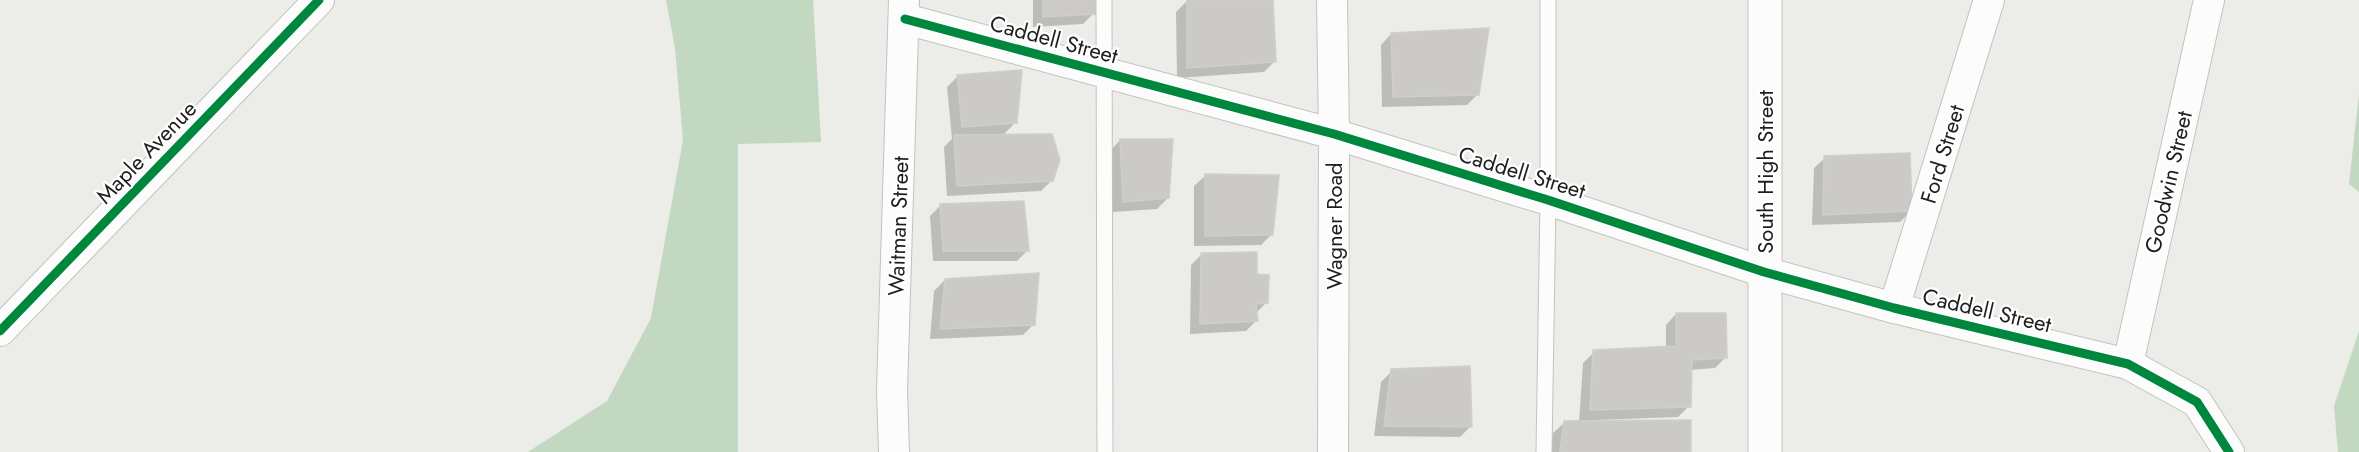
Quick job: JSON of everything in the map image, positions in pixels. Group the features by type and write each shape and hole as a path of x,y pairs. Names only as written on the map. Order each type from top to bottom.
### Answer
{"street":[{"name":"Wagner Road","path":"1332,0 1333,452"},
{"name":"South High Street","path":"1765,0 1765,452"},
{"name":"Ford Street","path":"1894,308 1989,0"},
{"name":"Goodwin Street","path":"2128,364 2208,0"},
{"name":"Maple Avenue","path":"0,331 319,1"},
{"name":"Caddell Street","path":"905,10 1103,72 1334,134 1548,200 1764,272 1894,308 2128,364 2197,402 2229,452"},
{"name":"Waitman Street","path":"894,452 892,378 905,10"}],"lane":[{"path":"1104,0 1105,452"},
{"path":"1544,452 1548,0"}],"green space":[{"path":"666,0 813,0 821,142 738,144 738,452 528,452 607,401 651,318 683,140 675,48"},
{"path":"2359,94 2359,192 2349,184"},
{"path":"2359,331 2359,452 2338,452 2334,406"}],"building":[{"path":"1043,0 1096,0 1096,14 1043,17"},
{"path":"1187,0 1273,0 1276,62 1187,68"},
{"path":"1489,28 1479,95 1393,97 1391,33"},
{"path":"1022,70 1017,123 962,127 957,75"},
{"path":"1052,134 1060,160 1053,181 957,186 954,135"},
{"path":"1120,139 1173,139 1169,198 1123,202"},
{"path":"1910,153 1912,211 1823,215 1824,156"},
{"path":"1205,174 1279,175 1273,235 1205,236"},
{"path":"1024,201 1029,251 943,251 940,204"},
{"path":"1257,252 1257,274 1269,275 1268,303 1256,304 1258,321 1200,324 1201,253"},
{"path":"1039,273 1035,325 940,329 945,279"},
{"path":"1676,313 1726,313 1727,358 1692,360 1691,407 1590,410 1593,350 1676,346"},
{"path":"1470,366 1472,427 1384,426 1391,369"},
{"path":"1691,420 1691,452 1560,452 1564,421"}],"cycle path":[{"path":"0,331 319,0"},
{"path":"905,19 1334,134 1548,200 1764,272 1894,308 2128,364 2197,402 2229,452"}]}
